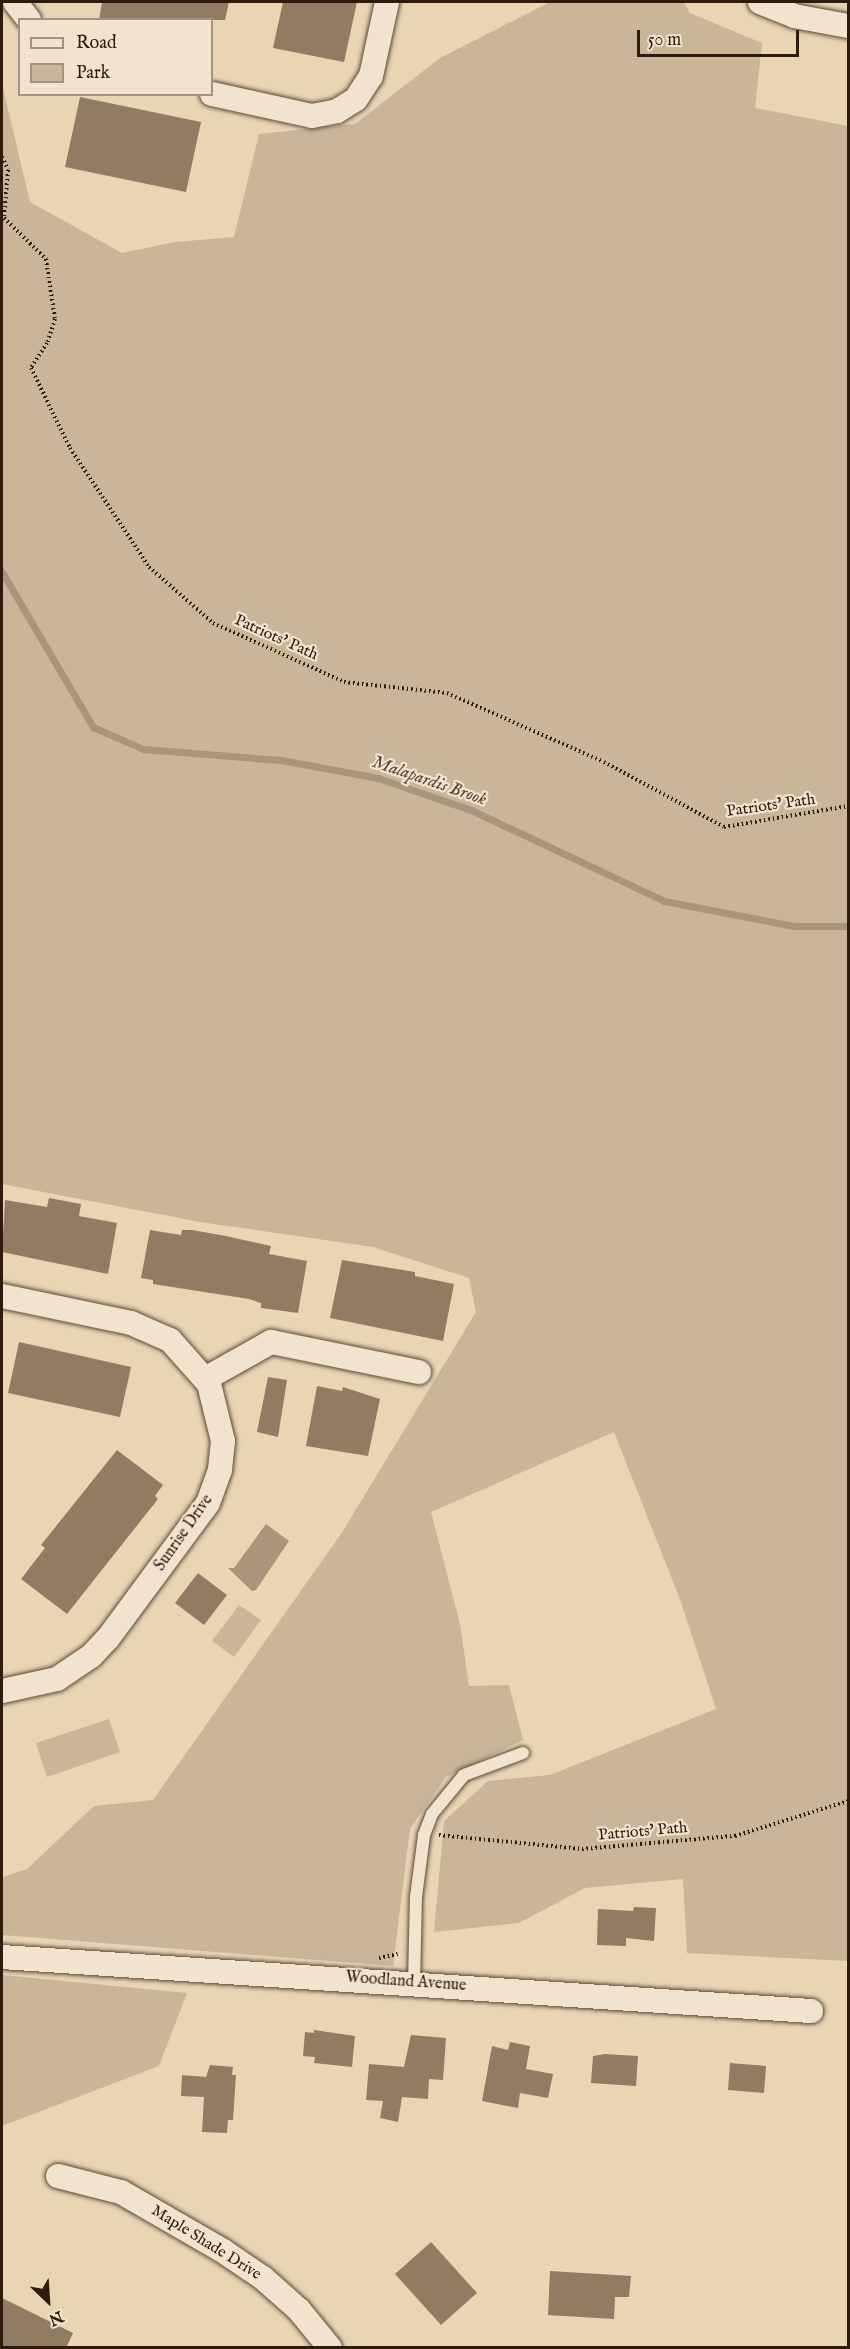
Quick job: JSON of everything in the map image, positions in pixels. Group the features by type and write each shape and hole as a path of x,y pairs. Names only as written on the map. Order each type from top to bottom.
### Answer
{"street":[{"path":"15,2 27,18"},
{"path":"213,94 312,116 337,111 356,99 371,76 387,2"},
{"path":"759,2 795,16 849,26"},
{"name":"Sunrise Drive","path":"2,1296 154,1331 182,1350 205,1379 215,1398 223,1441 220,1470 208,1503 91,1656 57,1679 2,1691"},
{"path":"205,1379 271,1342 419,1372"},
{"name":"Woodland Avenue","path":"2,1957 811,2011"},
{"name":"Maple Shade Drive","path":"58,2176 121,2192 224,2251 263,2278 299,2310 330,2348"}],"lane":[{"path":"414,1983 416,1897 424,1835 432,1814 464,1775 523,1753"}],"path":[{"name":"Patriots' Path","path":"2,157 8,170 4,218 46,259 55,319 47,343 31,368 69,448 149,567 213,623 345,682 447,693 604,762 724,827 849,806"},
{"name":"Patriots' Path","path":"435,1835 582,1849 735,1836 849,1801"}],"green space":[{"path":"550,2 684,2 690,13 762,43 755,108 848,126 848,1961 687,1953 683,1879 585,1888 519,1923 434,1932 444,1821 488,1781 550,1775 716,1709 681,1602 614,1432 431,1512 460,1624 469,1686 509,1685 523,1740 446,1777 410,1829 393,1966 2,1935 3,1877 27,1869 94,1806 153,1800 341,1534 476,1312 469,1278 373,1247 200,1222 2,1184 2,84 30,202 122,253 175,242 234,237 259,134 355,124 440,58"},
{"path":"239,1605 261,1620 234,1657 212,1641"},
{"path":"109,1719 120,1752 47,1777 36,1743"},
{"path":"2,1975 187,1993 159,2066 2,2126"}],"shaded area":[{"path":"266,1524 289,1541 256,1590 252,1591 228,1568 234,1568"}],"building":[{"path":"102,2 229,2 225,20 213,20 213,18 99,18"},
{"path":"283,2 357,2 344,62 273,48"},
{"path":"80,97 201,122 186,192 65,167"},
{"path":"49,1198 81,1204 79,1216 117,1223 108,1274 2,1252 5,1200 47,1207"},
{"path":"150,1230 181,1235 182,1230 192,1230 226,1236 271,1246 269,1254 307,1261 298,1313 261,1308 261,1303 249,1299 153,1284 153,1280 141,1278"},
{"path":"342,1260 415,1272 415,1276 454,1284 443,1341 330,1318"},
{"path":"19,1342 131,1367 120,1417 8,1393"},
{"path":"268,1377 287,1380 278,1437 257,1432"},
{"path":"317,1386 342,1391 343,1387 380,1399 368,1456 306,1446"},
{"path":"117,1450 163,1485 155,1496 158,1499 67,1614 21,1579 45,1548 41,1545"},
{"path":"198,1573 227,1595 204,1625 175,1603"},
{"path":"634,1907 656,1908 654,1941 626,1938 626,1946 597,1945 598,1909 633,1911"},
{"path":"314,2030 355,2036 352,2067 314,2063 315,2057 303,2056 305,2032 314,2033"},
{"path":"411,2035 446,2038 443,2080 429,2079 428,2099 402,2097 398,2122 380,2118 383,2101 366,2100 369,2064 404,2067"},
{"path":"510,2042 530,2046 526,2069 553,2074 548,2098 520,2093 518,2108 482,2101 492,2046 508,2050"},
{"path":"605,2054 638,2056 636,2086 591,2083 593,2056"},
{"path":"730,2063 766,2066 764,2093 728,2090"},
{"path":"210,2065 233,2067 232,2075 236,2075 233,2120 228,2120 227,2133 202,2132 204,2097 181,2096 182,2075 206,2077"},
{"path":"431,2242 477,2293 441,2325 395,2274"},
{"path":"550,2271 631,2276 629,2297 615,2297 614,2319 548,2315"},
{"path":"2,2298 73,2333 66,2348 2,2348"}],"waterway":[{"name":"Malapardis Brook","path":"2,572 93,727 143,749 281,760 378,778 471,810 664,901 794,926 848,926"}]}
